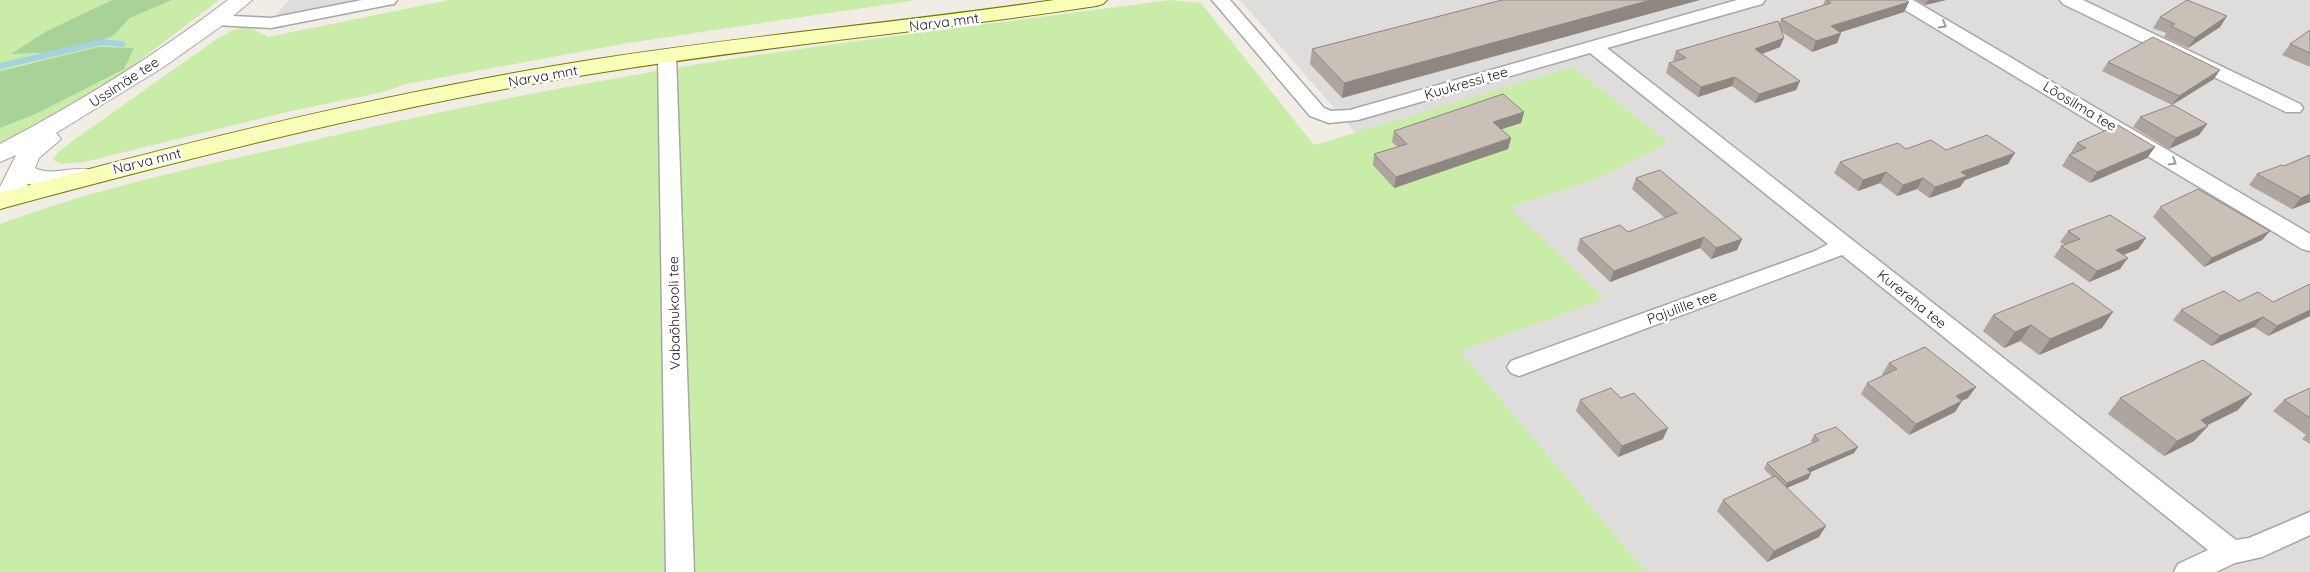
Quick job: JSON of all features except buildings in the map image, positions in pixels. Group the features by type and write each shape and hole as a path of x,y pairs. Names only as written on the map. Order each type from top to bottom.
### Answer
{"main road":[{"name":"Narva mnt","path":"0,201 98,174 292,126 485,85 667,55 997,16 1096,0"}],"street":[{"name":"Ussimäe tee","path":"10,165 10,149 110,93 216,20 241,0"},
{"path":"216,20 271,23 388,0"},
{"name":"Kuukressi tee","path":"1221,0 1317,112 1328,117 1351,116 1756,0"},
{"name":"Lõosilma tee","path":"1901,0 2310,244"},
{"path":"2069,0 2142,33 2293,108"},
{"name":"Kurereha tee","path":"1594,47 2231,552"},
{"name":"Vabaõhukooli tee","path":"667,55 680,572"},
{"path":"10,165 29,154 110,93"},
{"path":"10,165 28,176 44,181 98,174"},
{"path":"0,201 12,189 10,165"},
{"name":"Pajulille tee","path":"1519,366 1823,256 1844,245"},
{"path":"2188,572 2231,552 2252,549 2310,523"}],"shaded area":[{"path":"289,0 356,0 273,18"},
{"path":"1240,0 2310,0 2310,572 1646,572 1459,351 1509,207 1595,180 1669,143 1356,133"}],"green space":[{"path":"0,0 112,0 12,54 46,53 112,37 130,18 172,0 219,0 127,70 49,118 0,144 0,128 36,114 123,69 31,63 0,71"},
{"path":"112,0 172,0 130,18 112,37 46,53 11,54 45,32"},
{"path":"449,0 917,0 628,43 406,84 383,92 287,112 84,162 62,164 53,160 58,152 75,139 229,32 246,28 268,37"},
{"path":"1169,0 1201,3 1314,145 1573,67 1669,143 1595,180 1510,207 1605,299 1460,351 1646,572 0,572 0,224 71,200 179,171 449,110 556,89 718,61"},
{"path":"99,47 134,48 124,69 36,114 0,128 0,71"}],"waterway":[{"path":"0,66 102,42 122,44"}]}
